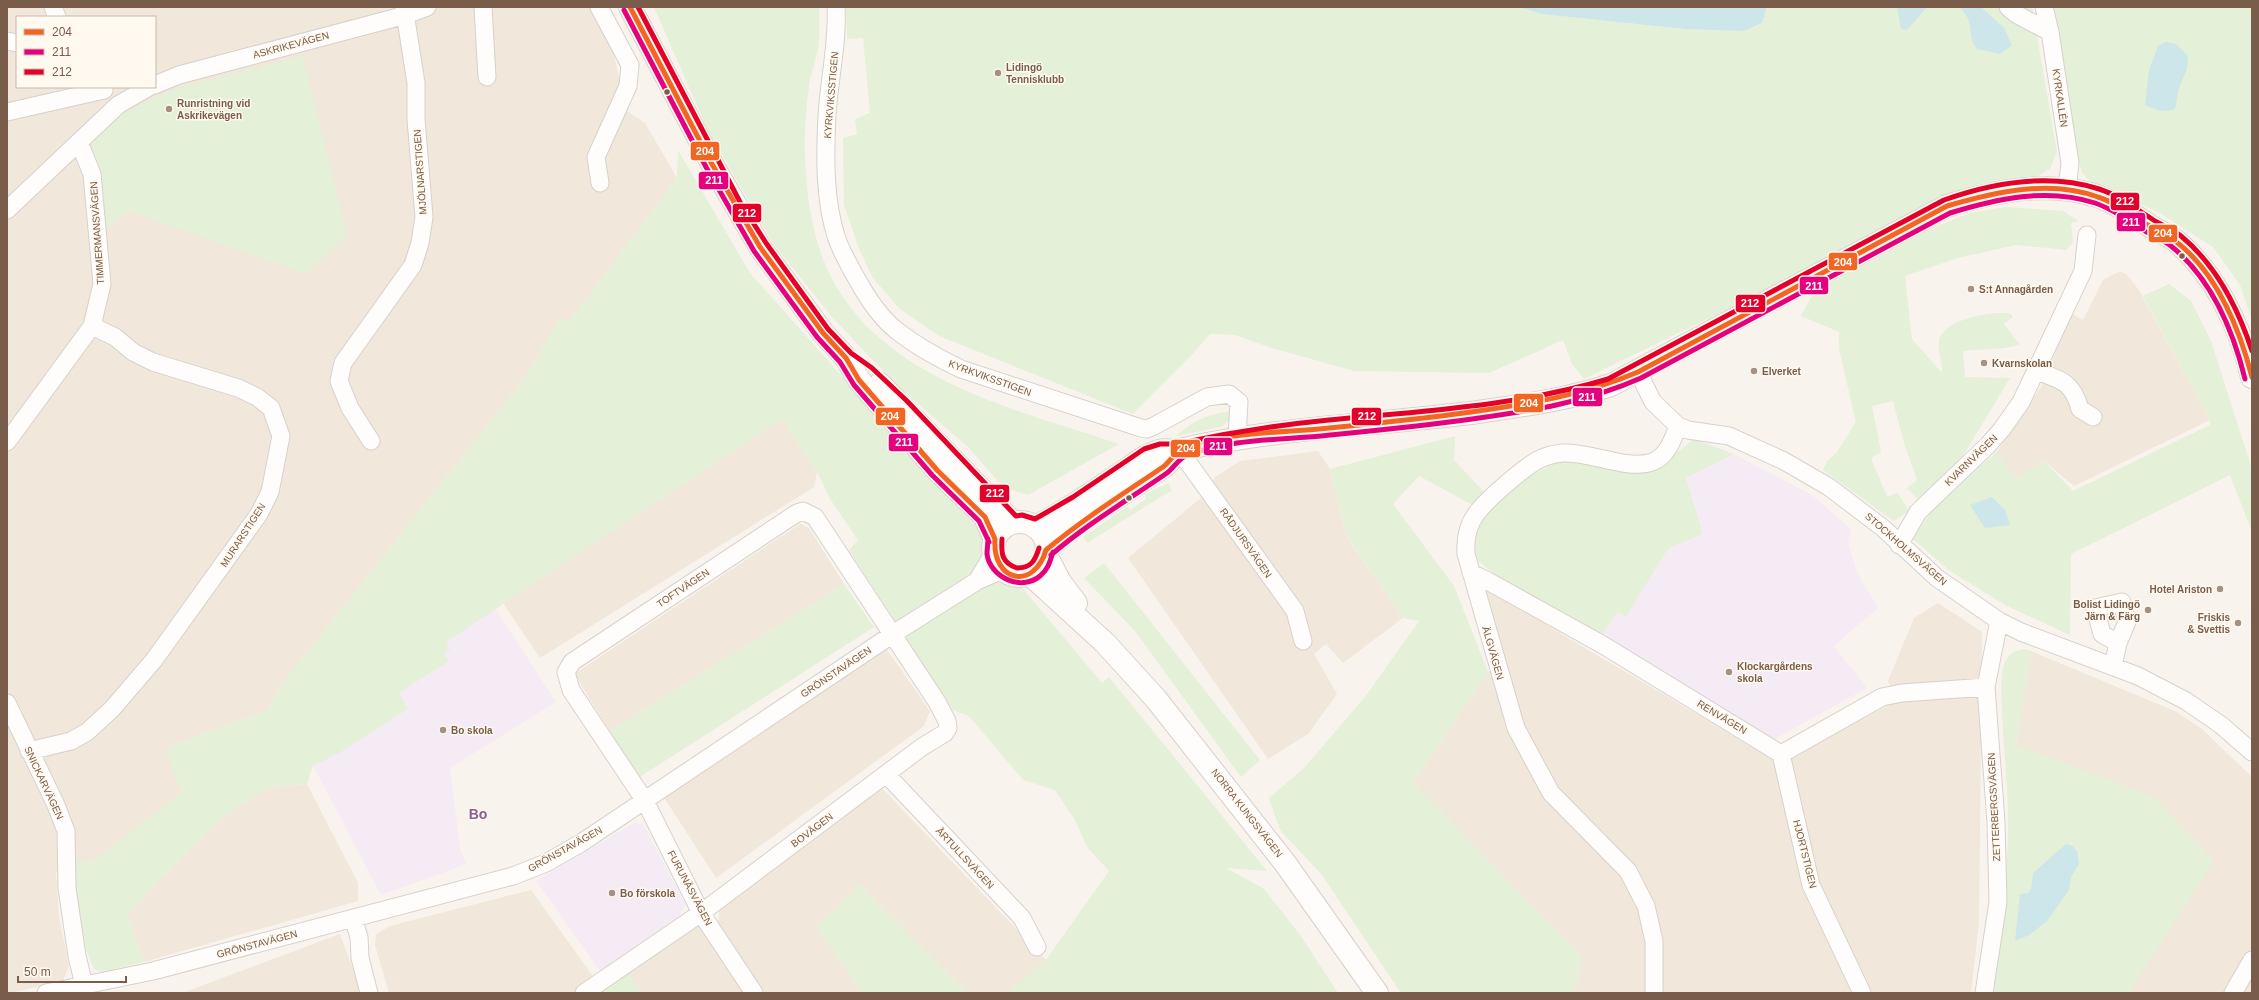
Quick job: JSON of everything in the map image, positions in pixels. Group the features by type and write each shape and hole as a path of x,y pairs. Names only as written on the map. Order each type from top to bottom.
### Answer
{"main road":[{"path":"630,7 734,206 764,253 823,333 846,358 859,380 932,464 985,517 997,554 1017,576 1028,575 1036,570 1042,563 1046,552 1069,529 1166,465 1180,450"},
{"path":"1035,527 1060,514 1145,458 1159,451 1180,450 1237,438 1418,419 1532,405 1590,392 1611,385 1638,372 1947,206 1978,196 2010,190 2031,188 2067,190 2097,196 2130,212 2175,241 2193,259 2218,291 2240,338 2252,372"},
{"path":"846,358 868,373 902,406 1013,523"},
{"path":"997,554 1005,527 1013,523 1021,522 1035,527 1042,534 1046,552"},
{"name":"NORRA KUNGSVÄGEN","path":"1046,552 1060,582 1105,643"},
{"name":"NORRA KUNGSVÄGEN","path":"1028,575 1035,579 1105,643 1156,699 1286,863 1377,993"}],"street":[{"name":"ASKRIKEVÄGEN","path":"156,85 179,75 405,11 427,7"},
{"path":"484,7 487,77"},
{"path":"599,7 630,64 628,86 596,158 600,183"},
{"name":"KYRKVIKSSTIGEN","path":"836,7 834,56 827,115 827,158 830,203 837,239 852,271 871,302 895,329 936,357 961,369 1141,428 1147,429 1154,426 1207,397 1229,394 1239,402 1237,438"},
{"path":"2008,7 2016,14 2050,32"},
{"name":"KYRKALLÉN","path":"2044,7 2050,32 2070,163 2067,190"},
{"name":"MJÖLNARSTIGEN","path":"370,441 350,408 339,381 343,363 413,265 420,243 424,217 416,119 416,83 405,11"},
{"path":"7,112 103,88 118,105"},
{"path":"7,210 118,105 147,88"},
{"name":"TIMMERMANSVÄGEN","path":"7,442 92,326 102,284 92,174 79,142"},
{"name":"KVARNVÄGEN","path":"1899,545 1918,512 2002,429 2021,402 2083,271 2086,256 2087,236"},
{"name":"MURARSTIGEN","path":"29,751 71,741 87,732 112,708 154,660 259,514 272,486 281,436 271,408 257,397 238,388 153,362 134,352 115,337 92,326"},
{"path":"2036,371 2063,379 2078,399 2080,409 2094,417"},
{"name":"STOCKHOLMSVÄGEN","path":"1638,372 1653,402 1678,426 1688,430 1729,436 1784,461 1829,487 1883,528 1899,545 1937,578 1999,621 2021,632 2113,666 2186,701 2221,725 2252,752"},
{"name":"ÄLGVÄGEN","path":"1654,993 1654,941 1646,906 1628,871 1551,792 1516,728 1466,554 1466,538 1476,514 1497,493 1536,461 1562,453 1592,456 1627,464 1653,462 1662,456 1672,443 1678,426"},
{"name":"RÅDJURSVÄGEN","path":"1180,450 1295,611 1303,640"},
{"name":"TOFTVÄGEN","path":"645,801 571,690 566,672 572,662 797,513 803,511 815,517 893,634"},
{"name":"GRÖNSTAVÄGEN","path":"46,993 153,971 513,876 531,869 581,843 893,634 977,581 997,554"},
{"name":"RENVÄGEN","path":"1471,573 1603,645 1781,754"},
{"name":"ZETTERBERGSVÄGEN","path":"1984,993 1998,902 1996,822 1986,687 1999,621"},
{"name":"BOVÄGEN","path":"584,993 701,913 886,774 945,733 948,728 947,721 937,702 893,634"},
{"path":"2113,666 2118,643"},
{"path":"1781,754 1882,697 1902,693 1986,687"},
{"name":"SNICKARVÄGEN","path":"7,702 56,805 66,831 67,888 77,956 84,985"},
{"name":"HJORTSTIGEN","path":"1781,754 1811,885 1862,993"},
{"name":"ÅRTULLSVÄGEN","path":"886,774 1022,918 1038,947"},
{"name":"FURUNÄSVÄGEN","path":"645,801 701,913 754,993"},
{"path":"353,918 359,937 360,958 369,993"},
{"path":"2233,993 2252,960"}],"shaded area":[{"path":"7,7 589,7 613,49 620,83 612,101 645,123 677,178 569,322 560,318 527,375 285,680 267,710 166,748 182,793 93,861 71,861 56,872 59,917 69,966 63,981 7,993"},
{"path":"2120,271 2126,274 2139,290 2210,420 2074,486 2044,461 2016,479 1996,453 2043,384 2071,313 2083,320 2103,280"},
{"path":"782,419 817,472 814,487 540,658 503,603"},
{"path":"1318,451 1330,469 1347,537 1403,618 1343,663 1326,644 1314,654 1337,694 1308,734 1268,759 1128,558 1201,498 1215,477 1240,461"},
{"path":"1734,454 1812,495 1851,529 1848,542 1857,572 1878,608 1834,646 1867,688 1775,739 1601,637 1618,612 1626,617 1666,552 1673,546 1703,534 1686,478"},
{"path":"800,524 809,528 844,584 610,731 574,674"},
{"path":"1479,585 1781,764 1810,746 1895,702 1888,681 1914,618 1938,603 1982,632 1979,923 1971,993 1574,993 1582,957 1413,783 1488,672 1499,663"},
{"name":"Bo skola","path":"493,605 556,702 450,768 460,849 467,864 381,895 313,766 341,752 408,709 399,693 449,661 444,653 445,642"},
{"path":"885,647 930,711 924,726 716,878 663,796"},
{"path":"2031,651 2175,711 2202,729 2252,777 2252,993 2129,993 2133,985 2016,745"},
{"path":"307,784 358,883 358,901 144,962 127,915 164,875 225,815 270,787"},
{"path":"880,786 1046,960 1008,993 967,993 860,885 816,926 862,993 764,993 718,922 720,907"},
{"name":"Bo förskola","path":"634,823 643,824 685,904 679,917 600,971 536,881"},
{"path":"531,890 605,993 389,993 375,945 376,934 390,926"},
{"path":"697,921 744,993 641,993 627,972"},
{"path":"340,934 362,993 182,993"}],"green space":[{"path":"654,7 819,7 818,47 810,80 806,113 806,175 813,227 823,260 839,291 864,323 894,350 928,372 964,390 1003,406 1119,444 1028,495 1004,488 968,447 895,384 833,318 774,245 708,131"},
{"path":"846,7 1519,7 1541,14 1684,29 1744,31 1762,23 1767,7 2032,7 2057,152 2050,169 2036,177 1983,183 1931,205 1831,259 1584,379 1572,364 1563,340 1489,373 1354,371 1272,348 1235,335 1210,334 1189,358 1133,414 939,336 900,309 873,278 859,249 844,205 843,138 857,134 855,119 870,113 863,38 847,39"},
{"path":"2045,7 2252,7 2252,320 2240,285 2213,247 2158,212 2091,182 2082,173"},
{"path":"303,56 347,235 306,274 129,211 100,234 92,141 119,115 177,88"},
{"path":"678,150 750,273 976,526 987,544 986,555 1008,580 1018,583 1102,683 1109,677 1267,871 1226,868 1263,888 1301,936 1338,993 1008,993 1046,960 1109,871 1087,847 1075,820 1055,790 1023,780 969,716 953,710 849,550 858,540 830,499 817,472 782,419 446,642 450,649 444,653 449,661 399,693 408,709 341,752 313,766 307,784 270,787 225,815 164,875 127,915 144,962 102,972 94,969 86,950 71,861 93,861 181,793 166,748 267,710 285,680 527,375 560,318 569,322 677,178"},
{"path":"2006,207 2063,211 2079,221 2071,223 2073,242 2066,250 2016,245 1958,258 1905,276 1912,339 1942,373 1939,340 1943,333 1959,321 1993,313 2011,314 2013,317 2004,324 2020,345 2004,348 1963,351 1965,377 2010,378 1956,468 1919,501 1907,488 1917,480 1904,443 1893,401 1872,406 1881,452 1871,458 1887,497 1898,493 1909,511 1894,521 1823,470 1827,461 1837,452 1856,422 1839,349 1839,332 1801,316 1819,283 1901,240 1970,213"},
{"path":"2169,284 2191,301 2211,341 2252,469 2252,532 2230,475 2071,554 2070,635 2005,605 1950,571 1913,539 1939,499 1996,453 2016,479 2044,461 2073,491 2210,425 2210,420 2143,296"},
{"path":"1232,411 1231,419 1221,427 1176,436 1190,425 1208,416"},
{"path":"1455,436 1454,460 1485,493 1474,506 1419,476 1393,504 1454,586 1488,672 1413,783 1582,957 1574,993 1401,993 1322,875 1280,830 1269,798 1304,768 1365,697 1419,621 1403,618 1347,536 1330,469"},
{"path":"1694,439 1734,454 1686,478 1703,534 1673,546 1666,552 1626,617 1618,612 1601,637 1502,580 1477,560 1474,538 1480,523 1500,499 1527,478 1555,463 1568,459 1667,460"},
{"path":"1168,483 1172,490 1087,543 1083,537 1128,506 1130,510 1146,499 1145,494"},
{"path":"1104,563 1260,760 1241,777 1135,631 1084,578"},
{"path":"844,584 874,627 638,778 610,731"},
{"path":"2024,649 2031,651 2016,745 2154,797 2214,861 2129,993 1994,992 2004,901 2008,833 2001,689 2003,668 2008,657 2016,651"},
{"path":"860,885 967,993 862,993 816,926"},
{"path":"627,972 641,993 605,993 602,989"}],"water":[{"path":"1519,7 1767,7 1762,23 1744,31 1684,29 1541,14"},
{"path":"1897,7 1927,7 1907,30 1901,29"},
{"path":"1959,7 1981,7 2004,28 2012,45 2000,54 1977,49 1972,38 1968,18"},
{"path":"2166,42 2176,44 2188,56 2187,69 2179,88 2175,109 2163,111 2156,110 2145,105 2149,70 2158,46"},
{"path":"1992,497 2005,510 2010,525 1985,528 1970,505"},
{"path":"2066,844 2073,846 2077,851 2079,864 2071,877 2069,890 2047,921 2029,935 2015,941 2020,894 2028,893 2031,889 2033,873"}],"transit line":[{"name":"204","path":"630,7 712,164 760,247 823,333 846,358 859,380 937,470 985,517 995,539"},
{"name":"212","path":"638,7 740,202 766,243 828,329 851,353 872,368 907,401 1016,516 1022,515 1035,519 1073,497 1144,449 1160,444 1176,444 1291,424 1435,410 1540,396 1608,379 1944,200 1981,189 2021,182 2060,182 2080,184 2099,189 2120,198 2181,236 2205,260 2224,288 2233,303 2252,351"},
{"name":"211","path":"624,10 706,167 754,251 817,337 840,362 854,385 932,475 979,521 989,542"},
{"name":"204","path":"1046,550 1089,517 1163,467 1179,451 1196,444 1231,436 1319,429 1493,409 1556,398 1597,387 1638,372 1947,206 2003,192 2041,188 2060,189 2098,197 2118,206 2174,240 2189,253 2214,284 2233,320 2247,358 2252,377"},
{"name":"211","path":"1051,555 1093,523 1167,473 1181,459 1202,450 1252,441 1321,436 1494,416 1537,409 1600,393 1641,378 1950,213 2003,199 2040,195 2077,198 2095,203 2115,212 2171,246 2198,274 2219,306 2234,342 2245,379"},
{"name":"211","path":"988,539 987,554 989,562 1000,575 1008,580 1016,582 1024,583 1032,581 1043,574 1050,562 1053,552"},
{"name":"204","path":"995,539 996,554 1000,565 1007,572 1015,576 1024,576 1033,572 1040,563 1046,550"},
{"name":"212","path":"1002,539 1002,553 1005,561 1017,568 1026,567 1032,563 1039,548"}],"place":[{"name":"Lidingö Tennisklubb","path":"998,73"},
{"name":"Runristning vid Askrikevägen","path":"169,109"},
{"name":"S:t Annagården","path":"1971,289"},
{"name":"Kvarnskolan","path":"1984,363"},
{"name":"Elverket","path":"1754,371"},
{"name":"Hotel Ariston","path":"2220,589"},
{"name":"Bolist Lidingö Järn & Färg","path":"2148,610"},
{"name":"Friskis & Svettis","path":"2238,623"},
{"name":"Klockargårdens skola","path":"1729,672"},
{"name":"Bo skola","path":"443,730"},
{"name":"Bo förskola","path":"612,893"}],"district":[{"name":"Bo","path":"478,814"}]}
